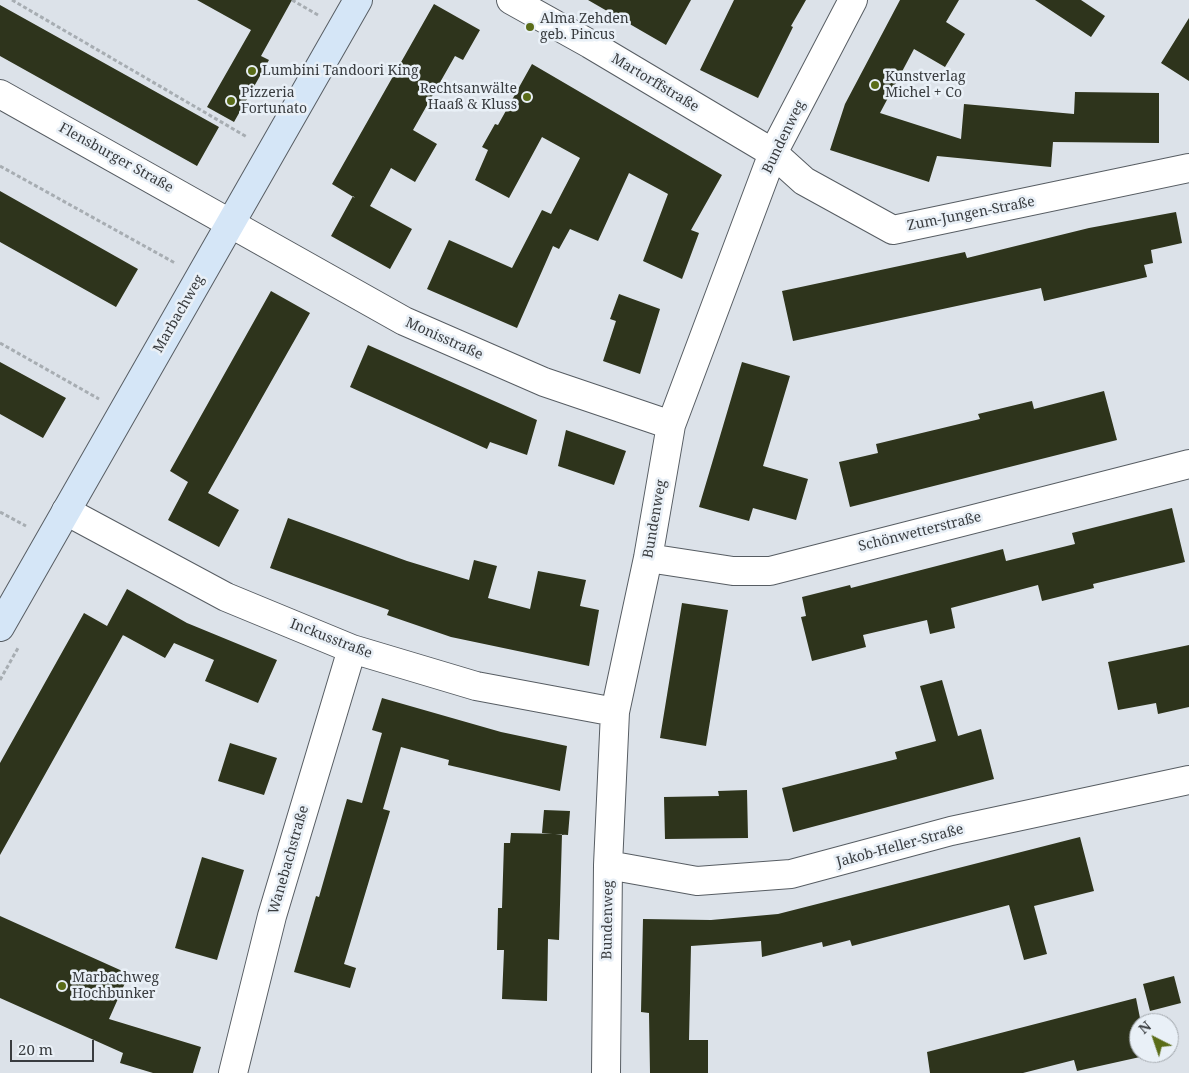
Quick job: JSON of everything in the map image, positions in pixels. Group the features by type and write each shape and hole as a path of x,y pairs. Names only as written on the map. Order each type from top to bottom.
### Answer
{"main road":[{"name":"Marbachweg","path":"0,627 358,0"}],"street":[{"name":"Martorffstraße","path":"510,0 590,44 773,153"},
{"name":"Bundenweg","path":"606,1073 608,865 615,712 648,558 671,425 773,153 853,0"},
{"name":"Flensburger Straße","path":"0,94 231,224"},
{"name":"Zum-Jungen-Straße","path":"773,153 804,181 893,230 1189,168"},
{"name":"Monisstraße","path":"231,224 404,321 544,382 671,425"},
{"name":"Schönwetterstraße","path":"648,558 733,572 770,571 1189,464"},
{"name":"Inckusstraße","path":"66,511 226,597 352,649 476,686 615,712"},
{"name":"Wanebachstraße","path":"233,1073 272,916 352,649"},
{"name":"Jakob-Heller-Straße","path":"608,865 697,881 791,874 951,832 1189,780"}],"path":[{"path":"12,0 247,138"},
{"path":"292,0 318,15"},
{"path":"0,166 175,263"},
{"path":"0,343 99,399"},
{"path":"0,512 27,527"}],"building":[{"path":"197,0 292,0 261,56 269,60 234,122 207,107 251,30"},
{"path":"588,0 691,0 666,45"},
{"path":"734,0 806,0 791,26 793,27 758,98 700,70"},
{"path":"900,0 959,0 946,22 965,34 945,67 914,49 880,113 961,139 964,104 1074,114 1075,92 1159,93 1159,143 1053,142 1051,167 937,156 929,182 830,150 845,104"},
{"path":"1035,0 1081,0 1105,16 1091,37"},
{"path":"434,4 480,30 463,60 455,56 413,130 437,144 415,182 391,168 370,206 412,229 390,269 331,236 353,197 332,184"},
{"path":"0,5 219,127 197,166 0,56"},
{"path":"1189,18 1189,81 1161,63"},
{"path":"532,64 722,175 691,230 699,233 682,279 643,261 668,194 629,173 598,241 570,229 559,249 553,246 517,328 427,289 449,240 512,268 542,210 551,214 580,158 542,137 509,198 475,180 488,150 482,147 495,124 498,125"},
{"path":"0,191 138,269 116,307 0,242"},
{"path":"1176,212 1182,243 1151,250 1153,263 1144,265 1147,277 1044,301 1041,288 793,341 782,291 965,252 967,258 1089,228"},
{"path":"271,291 310,313 208,493 239,510 219,547 168,520 188,482 170,471"},
{"path":"619,294 660,309 640,374 603,361 616,321 610,319"},
{"path":"368,345 537,420 527,455 490,442 487,449 350,387"},
{"path":"0,362 66,398 43,438 0,414"},
{"path":"742,362 790,376 763,466 808,479 796,520 753,508 749,521 699,507"},
{"path":"1104,391 1117,440 850,507 839,462 878,453 876,444 980,419 978,414 1032,401 1034,409"},
{"path":"566,430 626,451 614,485 558,466"},
{"path":"1172,508 1185,562 1093,584 1094,588 1042,601 1038,585 951,608 955,628 930,634 927,620 863,635 866,647 812,661 801,617 806,616 802,597 850,585 851,588 1003,549 1006,561 1075,544 1072,533"},
{"path":"288,518 407,561 469,580 474,560 497,566 488,598 530,609 538,571 586,580 580,606 599,610 589,666 451,637 387,615 389,610 270,568"},
{"path":"127,589 187,623 277,660 258,703 205,681 214,660 174,643 165,658 123,635 0,855 0,763 84,613 107,626"},
{"path":"682,603 728,610 706,746 660,738"},
{"path":"1189,645 1189,707 1158,714 1156,703 1118,710 1108,662"},
{"path":"942,680 958,736 981,729 994,779 793,832 782,788 897,759 895,752 936,741 920,686"},
{"path":"382,698 501,732 567,746 560,791 448,765 449,760 401,747 383,809 390,811 344,964 356,968 350,988 294,972 316,896 319,897 347,799 362,803 382,733 372,730"},
{"path":"230,743 277,758 264,795 218,781"},
{"path":"747,790 748,838 665,839 664,797 719,796 718,791"},
{"path":"544,810 570,811 568,835 542,833"},
{"path":"511,833 562,834 559,940 548,939 547,1001 502,999 504,950 497,950 498,908 502,908 504,843 510,843"},
{"path":"1080,837 1094,891 1034,906 1047,954 1024,960 1009,905 852,946 850,940 823,947 822,942 762,957 761,941 691,946 689,1040 708,1040 708,1073 650,1073 649,1013 641,1012 643,919 711,920 778,914"},
{"path":"202,857 244,870 217,960 175,948"},
{"name":"Marbachweg Hochbunker","path":"0,916 129,974 109,1019 201,1047 193,1073 153,1073 120,1063 123,1053 0,998"},
{"path":"1174,976 1181,1003 1150,1011 1143,984"},
{"path":"1136,998 1139,1013 1129,1013 1129,1059 1077,1071 1074,1060 1023,1073 930,1073 927,1052"}],"place":[{"name":"Alma Zehden geb. Pincus","path":"530,27"},
{"name":"Lumbini Tandoori King","path":"252,71"},
{"name":"Kunstverlag Michel + Co","path":"875,85"},
{"name":"Rechtsanwälte Haaß & Kluss","path":"527,97"},
{"name":"Pizzeria Fortunato","path":"231,101"},
{"name":"Marbachweg Hochbunker","path":"62,986"}]}
